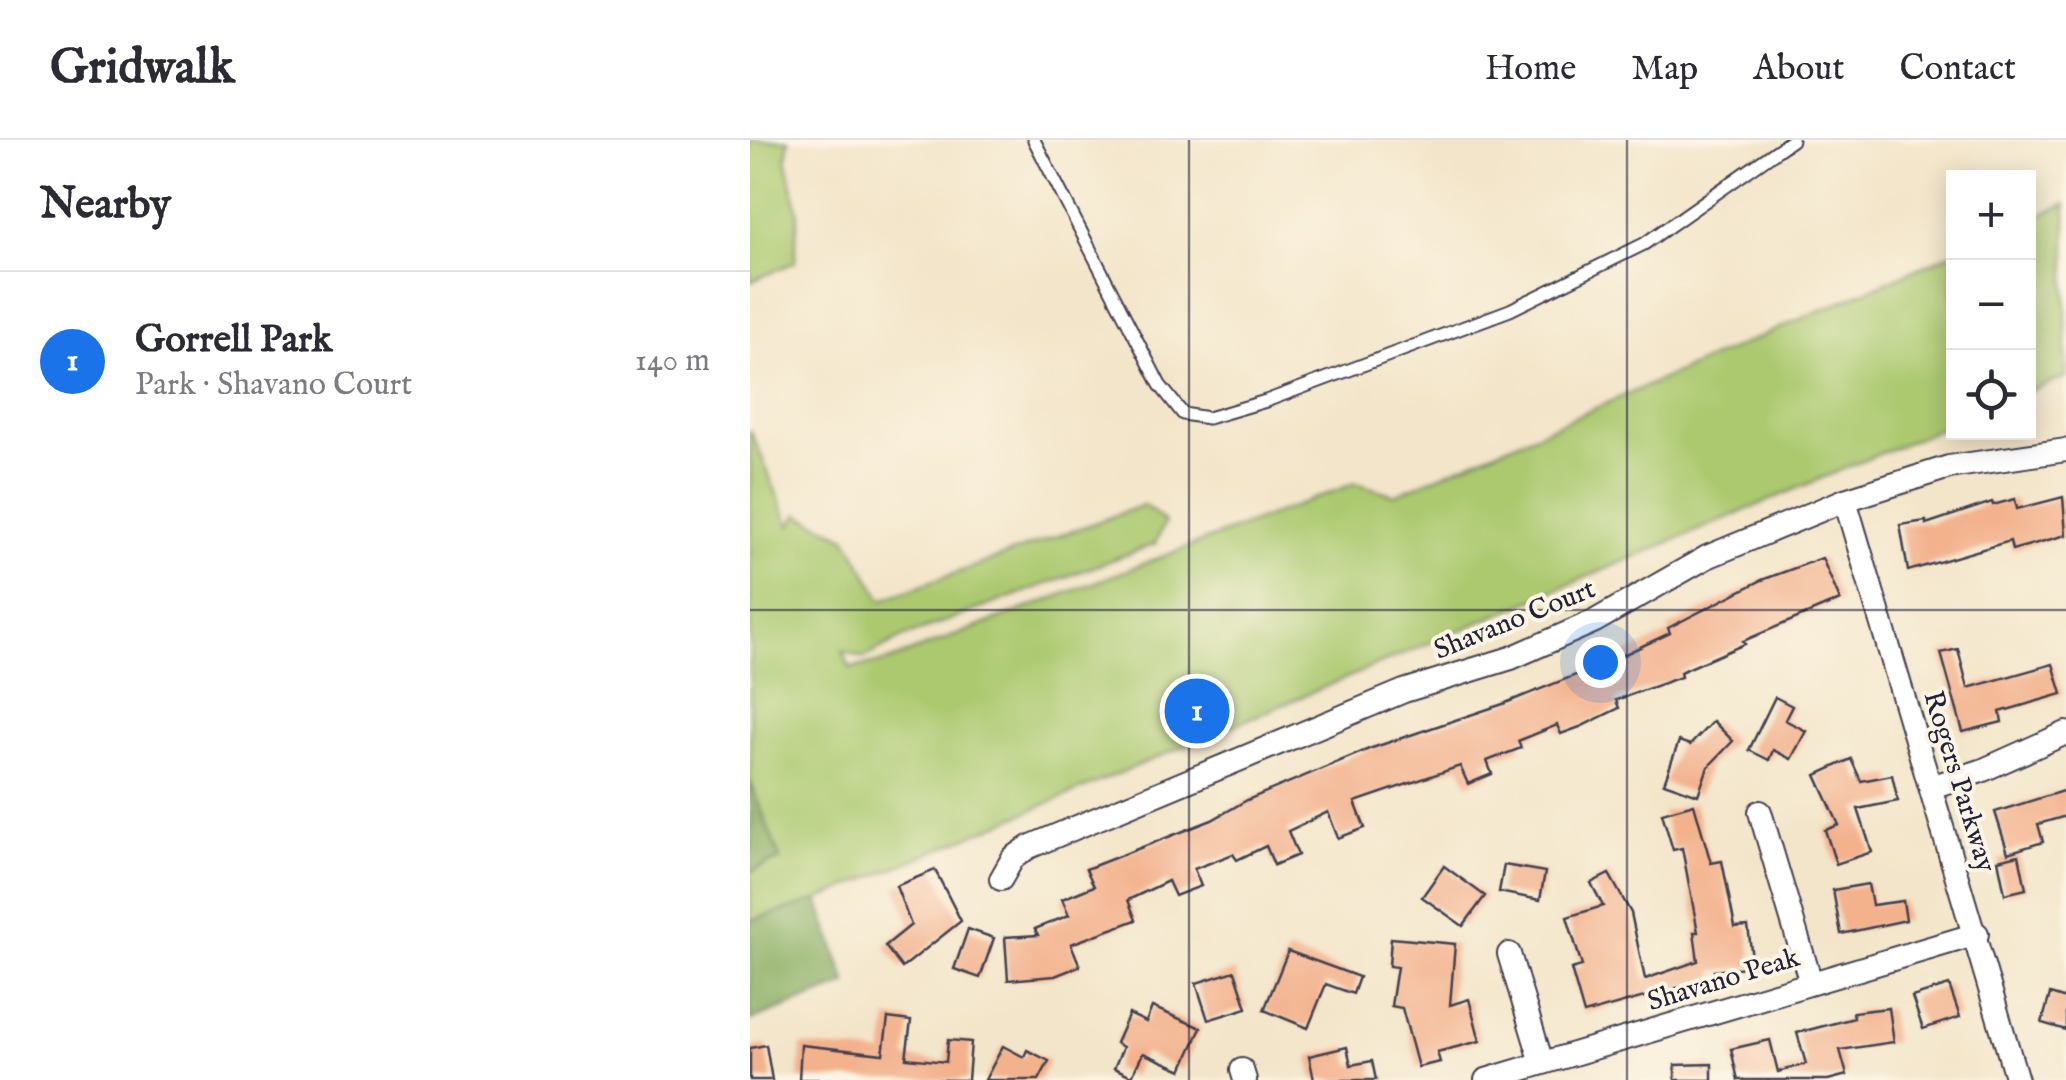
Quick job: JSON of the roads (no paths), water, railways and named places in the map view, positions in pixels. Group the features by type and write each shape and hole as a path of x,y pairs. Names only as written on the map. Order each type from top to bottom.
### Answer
{"street":[{"name":"Shavano Court","path":"1001,879 1013,858 1028,847 1404,691 1511,658 1595,620 1708,557 1845,500 1949,467 2066,450"},
{"name":"Rogers Parkway","path":"1845,500 1977,934 2017,1080"},
{"path":"1931,787 1982,772 2066,733"},
{"path":"1760,812 1811,983"},
{"name":"Shavano Peak","path":"1486,1080 1977,934"},
{"path":"1510,954 1542,1064"}],"lane":[{"path":"1034,140 1160,385 1183,414 1208,418 1266,402 1510,310 1644,244 1792,140"}],"place":[{"name":"Gorrell Park","path":"1197,711"}]}
